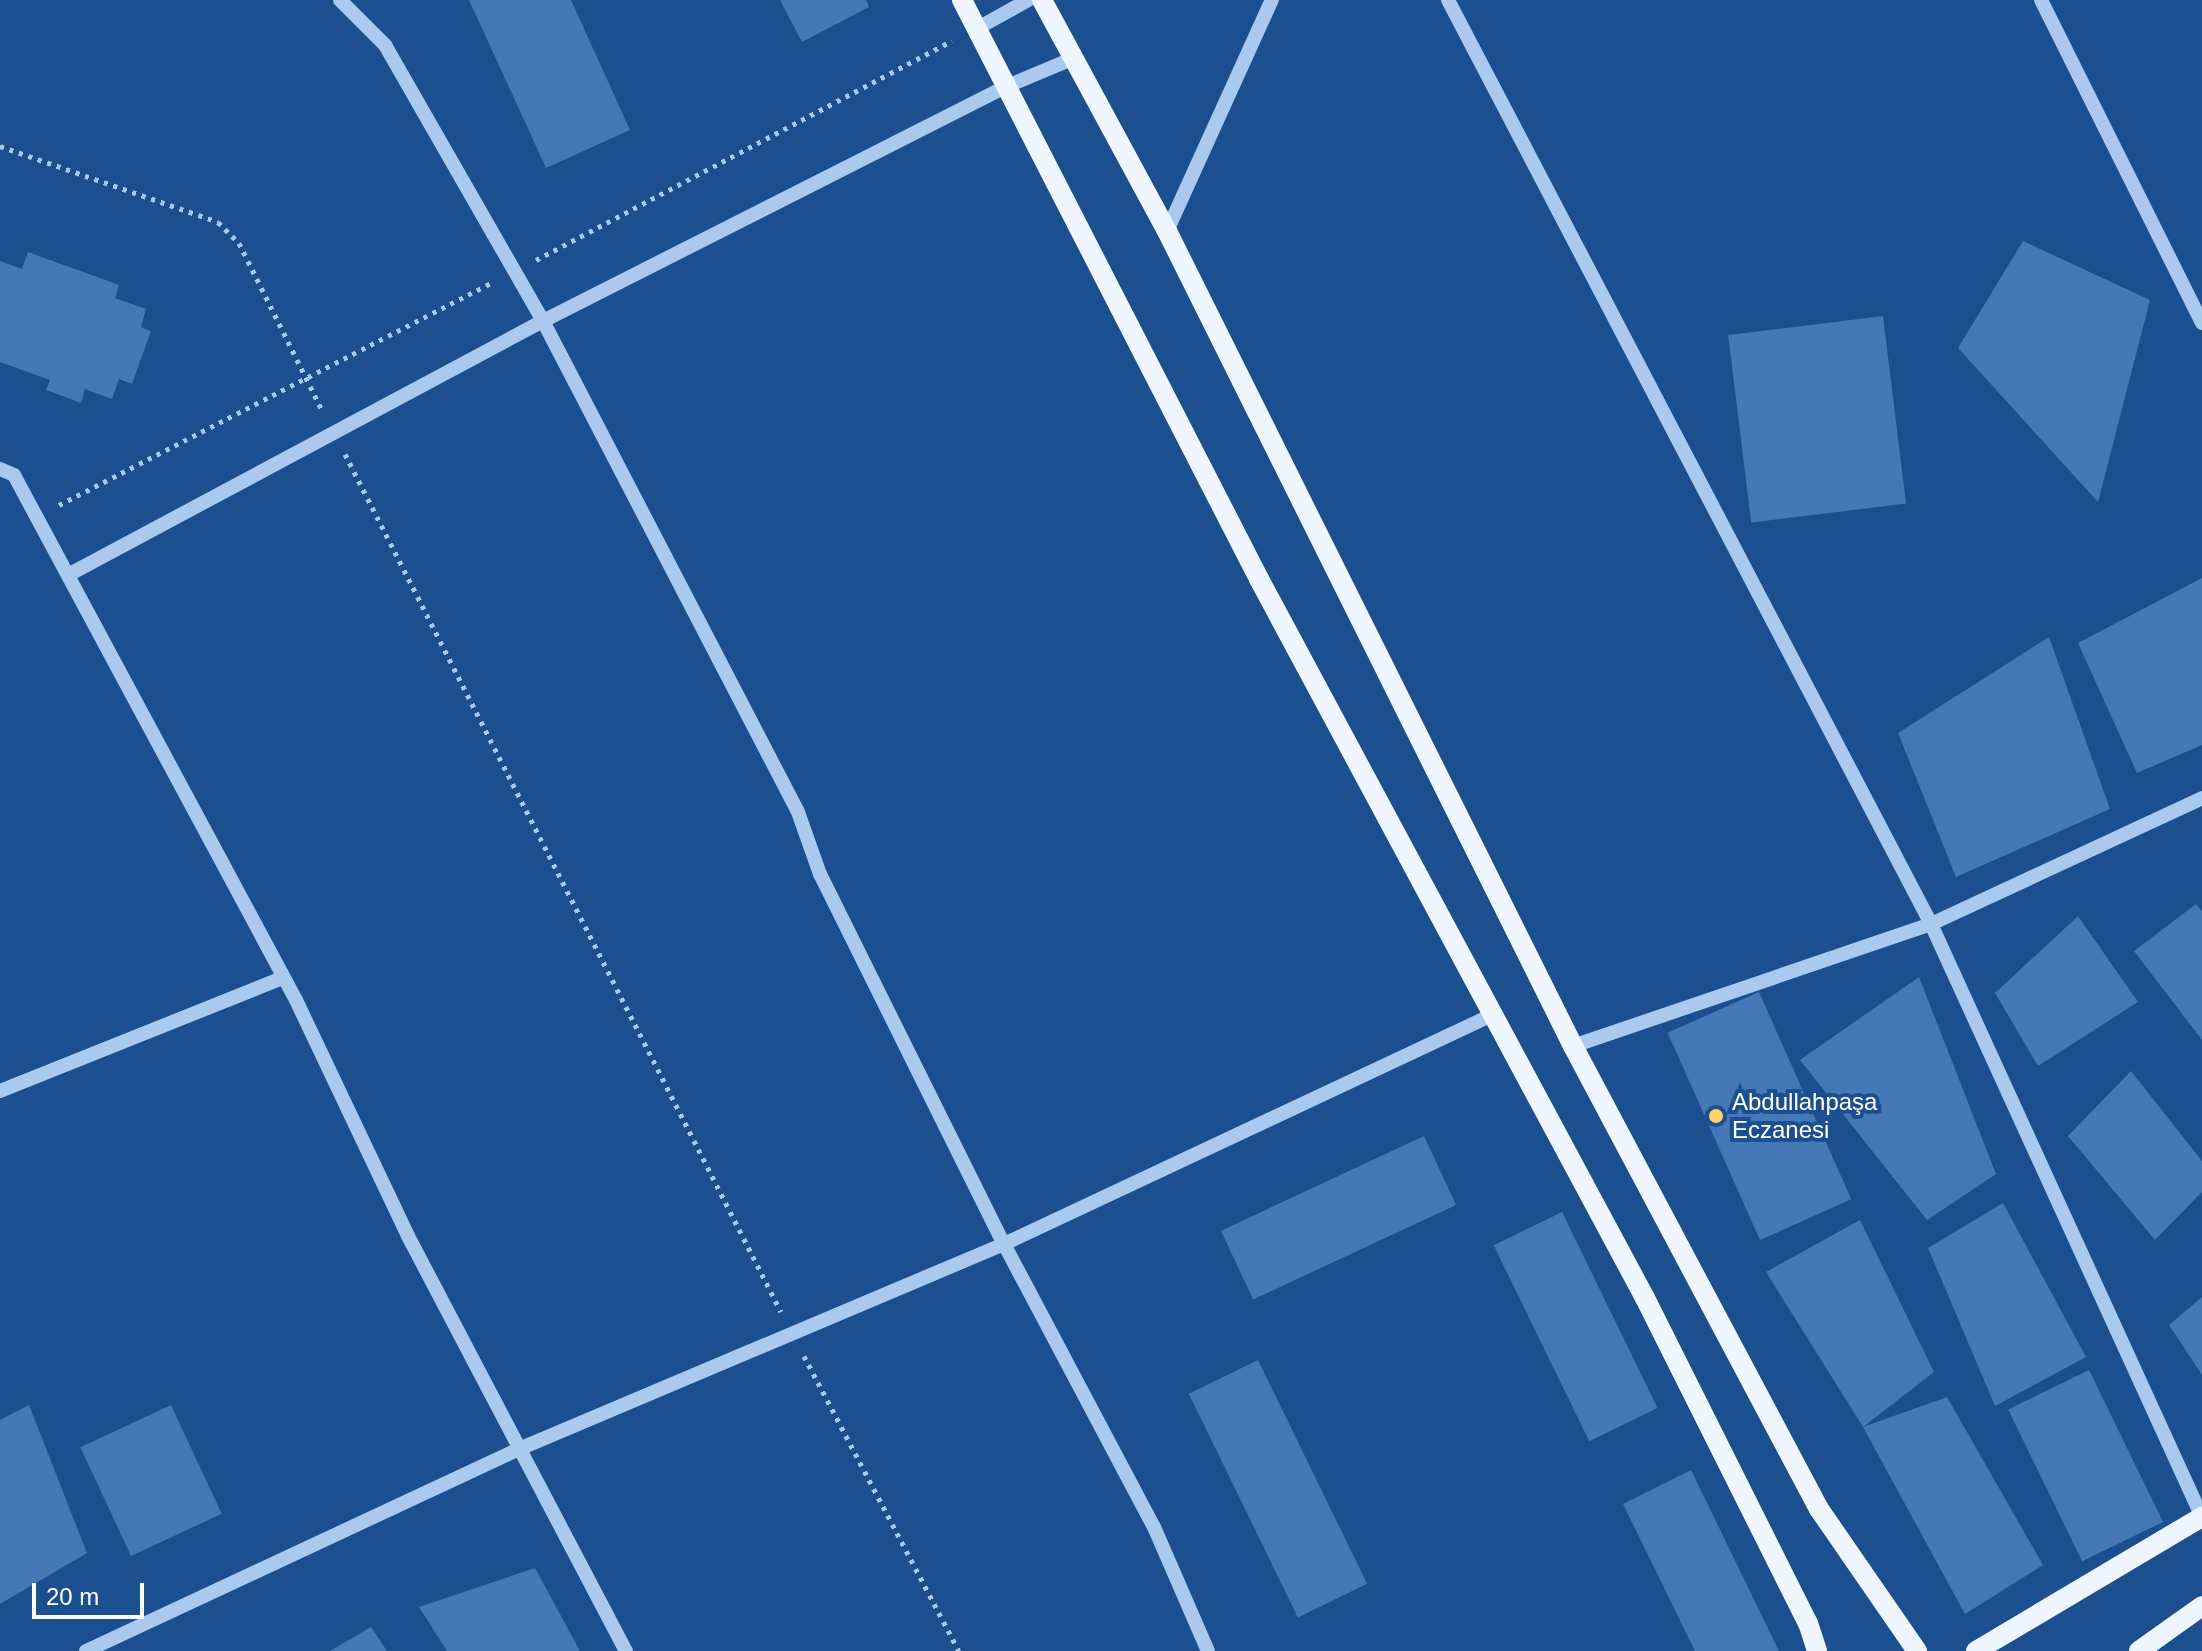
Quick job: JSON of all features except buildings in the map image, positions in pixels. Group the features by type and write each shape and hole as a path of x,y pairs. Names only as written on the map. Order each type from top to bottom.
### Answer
{"main road":[{"path":"962,0 1259,579 1645,1298 1808,1623 1817,1651"},
{"path":"1042,0 1167,231 1573,1046 1819,1509 1917,1651"},
{"path":"1976,1651 2202,1517"},
{"path":"2139,1651 2202,1606"}],"street":[{"path":"340,0 385,45 543,321 798,812 820,874 1004,1244 1154,1527 1208,1651"},
{"path":"976,29 1028,0"},
{"path":"1167,231 1272,0"},
{"path":"1448,0 1931,924 2202,1517"},
{"path":"2041,0 2202,323"},
{"path":"68,575 543,321 1005,87 1074,58"},
{"path":"0,469 14,475 282,978 519,1449 626,1651"},
{"path":"1573,1046 1931,924 2202,798"},
{"path":"0,1091 282,978"},
{"path":"86,1651 519,1449 1004,1244 1494,1014"}],"path":[{"path":"0,146 218,222 239,243 792,1333 959,1651"}],"place":[{"name":"Abdullahpaşa Eczanesi","path":"1716,1116"}]}
